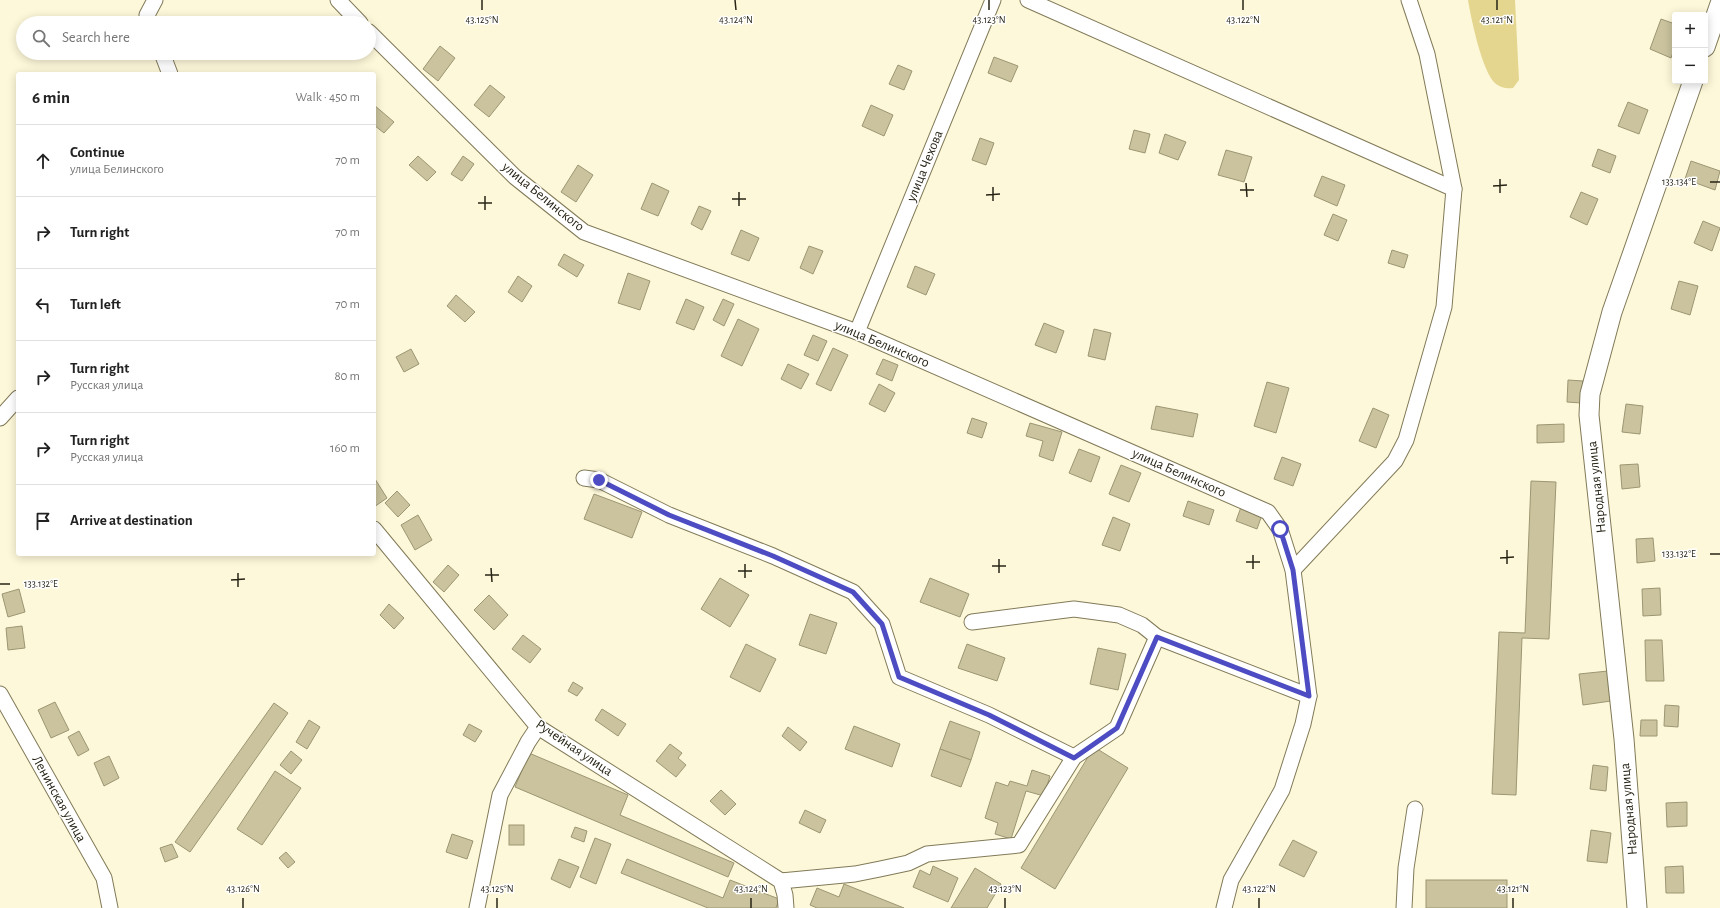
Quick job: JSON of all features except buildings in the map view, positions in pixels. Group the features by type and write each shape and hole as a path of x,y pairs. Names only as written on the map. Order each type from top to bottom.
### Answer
{"street":[{"path":"147,16 155,0"},
{"path":"338,0 353,16"},
{"name":"улица Чехова","path":"857,332 993,0"},
{"path":"1028,0 1454,189"},
{"path":"1293,570 1395,461 1406,440 1444,307 1454,189 1428,54 1409,0"},
{"path":"1708,38 1720,4"},
{"name":"улица Белинского","path":"376,39 515,177 584,232 857,332 1268,512 1280,529 1293,570 1309,696 1303,724 1282,790 1231,880 1224,908"},
{"path":"165,60 169,72"},
{"name":"Народная улица","path":"1637,908 1624,739 1589,415 1590,394 1612,312 1692,84"},
{"path":"0,418 16,400"},
{"path":"584,478 599,480 669,515 773,556 853,592 882,624 899,677 989,715 1074,758"},
{"name":"Ручейная улица","path":"376,531 538,727 781,881"},
{"path":"972,622 1074,609 1119,615 1142,625 1157,637 1309,696"},
{"path":"786,908 785,895 781,881 855,874 880,870 908,863 927,854 1019,846 1074,758 1117,728 1157,637"},
{"name":"Ленинская улица","path":"0,694 104,878 110,908"},
{"path":"476,908 500,795 528,742 538,727"},
{"path":"1404,908 1406,868 1415,809"}],"shaded area":[{"path":"1468,0 1515,0 1519,80 1513,88 1504,88 1496,84 1486,69 1478,45"}],"route":[{"path":"599,480 669,515 797,566 853,592 882,624 899,677 989,715 1074,758 1117,728 1157,637 1309,696 1293,570 1280,529"}]}
